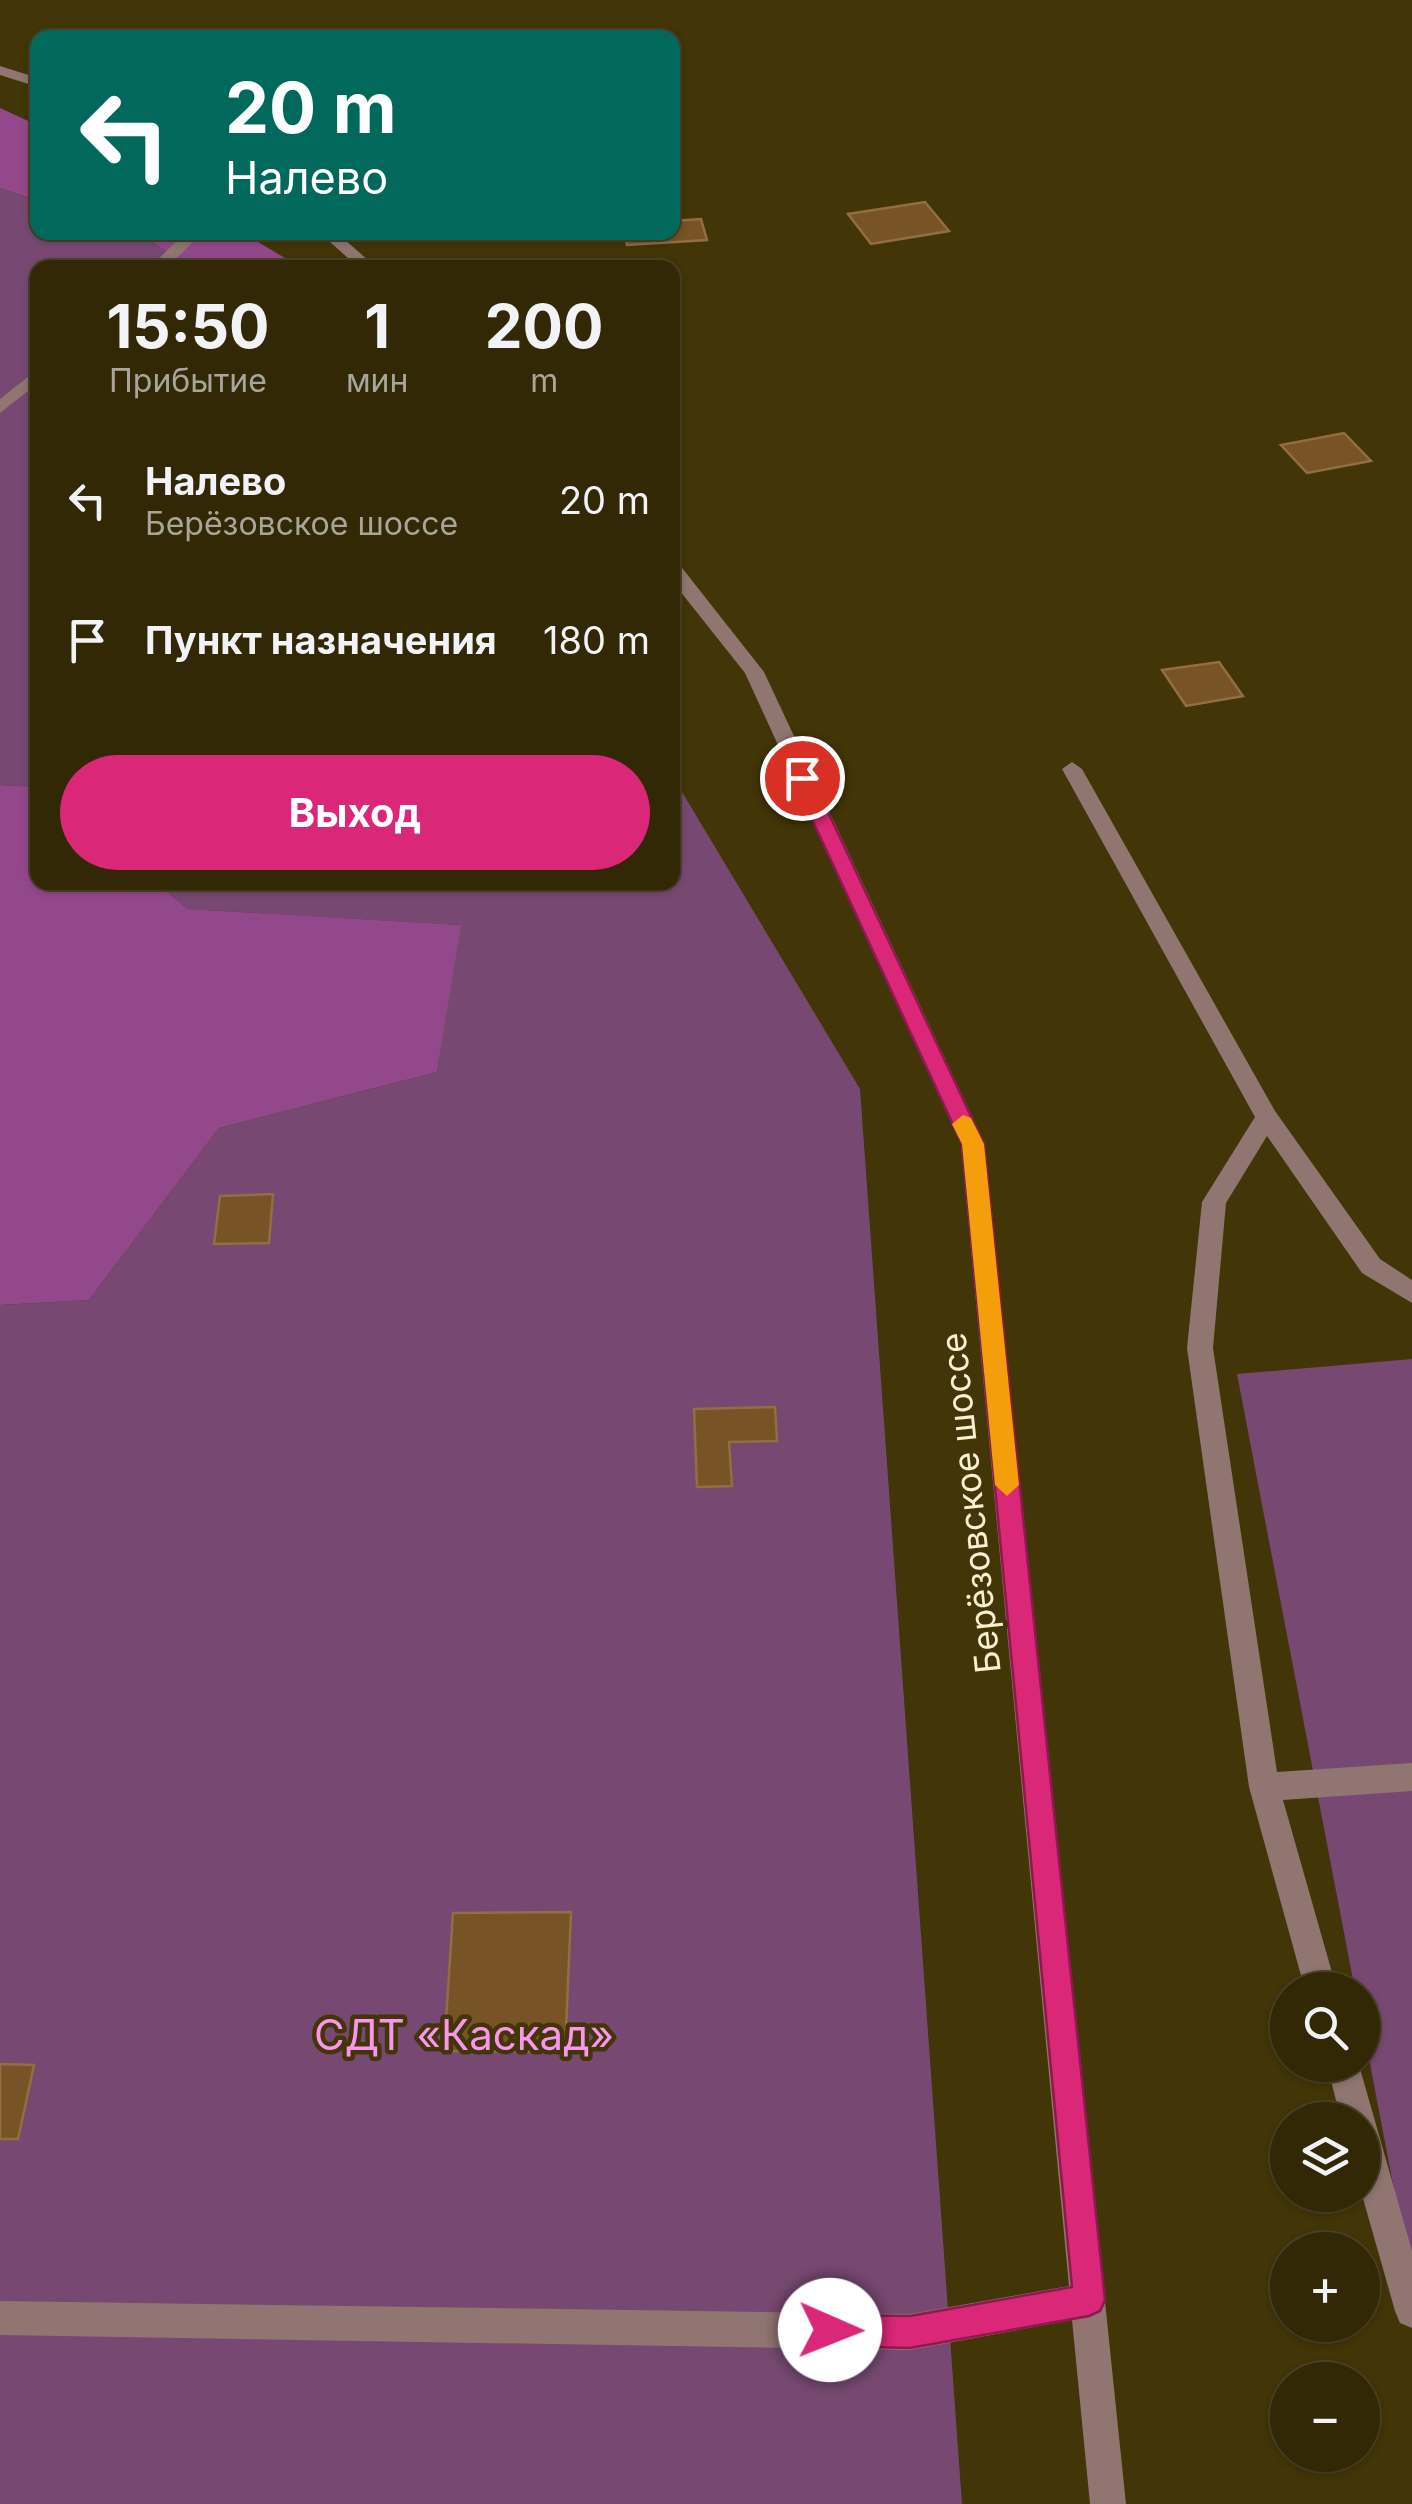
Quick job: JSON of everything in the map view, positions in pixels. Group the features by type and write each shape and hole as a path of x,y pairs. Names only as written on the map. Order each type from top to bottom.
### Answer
{"street":[{"path":"0,70 30,80"},
{"path":"166,260 187,240"},
{"path":"336,240 359,260"},
{"path":"0,408 30,381"},
{"name":"Берёзовское шоссе","path":"680,578 754,672 973,1144 1108,2504"},
{"path":"1072,769 1267,1117 1371,1266 1412,1293"},
{"path":"1267,1117 1214,1202 1200,1348 1264,1787 1317,1972"},
{"path":"1264,1787 1412,1777"},
{"path":"1380,2199 1412,2312"},
{"path":"0,2318 910,2332 1089,2300"}],"green space":[{"path":"0,188 30,198 30,240 149,240 179,260 30,260 30,787 0,785"},
{"name":"СДТ «Каскад»","path":"680,789 860,1089 962,2504 0,2504 0,1305 89,1300 219,1128 437,1072 460,925 188,909 165,890 680,890"},
{"path":"1412,1359 1412,2284 1373,2082 1380,2082 1380,1972 1352,1972 1237,1374"}],"shaded area":[{"path":"0,108 30,122 30,198 0,188"},
{"path":"149,240 255,240 288,260 179,260"},
{"path":"0,785 30,787 30,890 165,890 188,909 461,925 437,1072 219,1128 89,1300 0,1305"}],"building":[{"path":"925,202 949,231 871,244 848,214"},
{"path":"701,219 707,240 627,245 626,240 680,240 680,220"},
{"path":"1344,433 1371,461 1307,473 1281,445"},
{"path":"1219,662 1243,696 1186,706 1162,670"},
{"path":"273,1194 269,1243 214,1244 220,1196"},
{"path":"775,1407 777,1441 729,1442 732,1486 697,1487 694,1409"},
{"path":"571,1912 565,2052 444,2051 453,1913"},
{"path":"0,2064 34,2065 18,2139 0,2139"}],"slow traffic":[{"path":"963,1124 973,1144 1007,1485"}],"route":[{"path":"802,778 973,1144 1089,2300 910,2332 830,2330"}]}
